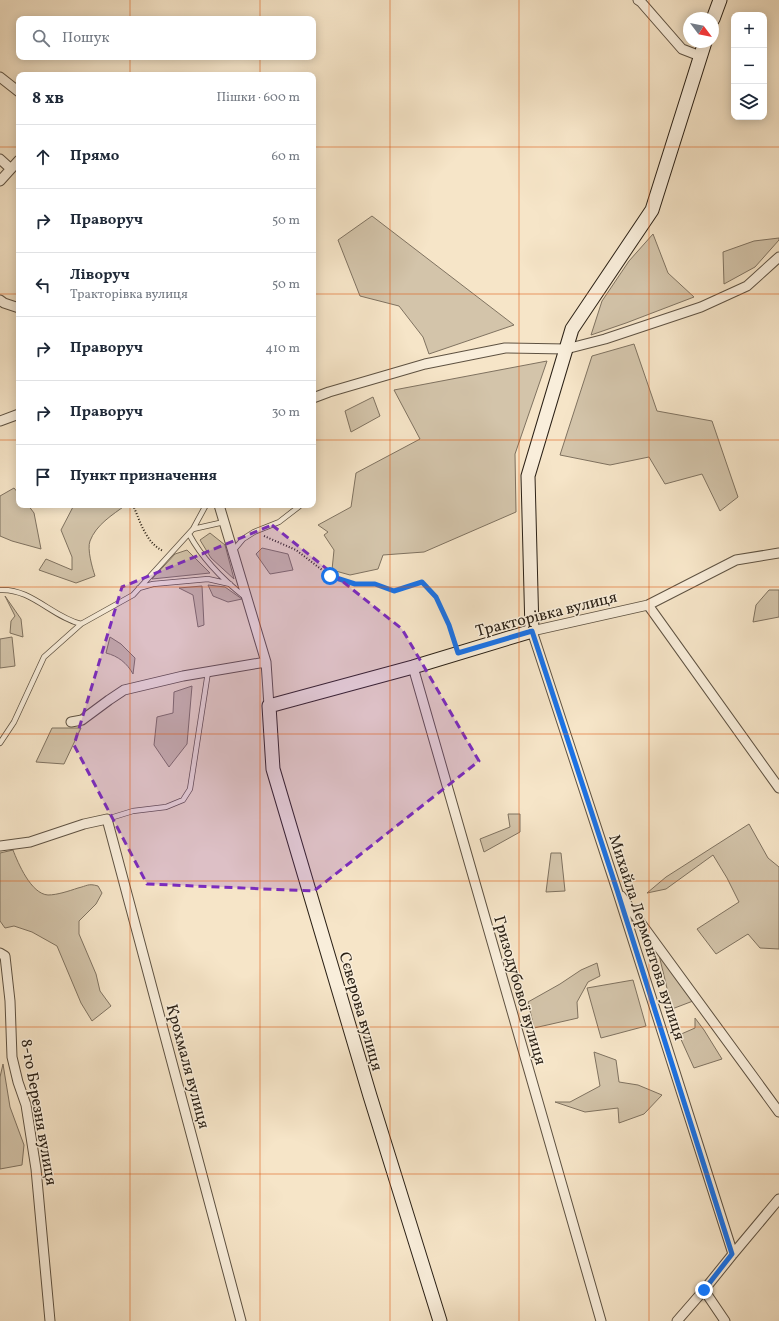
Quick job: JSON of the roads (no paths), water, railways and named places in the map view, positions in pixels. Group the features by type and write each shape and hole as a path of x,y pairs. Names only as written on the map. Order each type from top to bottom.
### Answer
{"main road":[{"path":"716,12 720,0"},
{"path":"532,631 528,476 572,329 652,210 703,48"},
{"name":"Тракторівка вулиця","path":"269,706 413,667 532,631"},
{"name":"Сєверова вулиця","path":"269,706 273,769 370,1096 440,1321"}],"street":[{"path":"638,0 682,49 700,56"},
{"path":"0,77 16,90"},
{"path":"0,159 16,166 0,181"},
{"path":"316,397 410,368 451,358 505,348 566,349 605,339 701,307 747,286 779,257"},
{"path":"0,300 16,307"},
{"path":"0,421 16,415"},
{"path":"220,508 266,662 269,706"},
{"name":"Тракторівка вулиця","path":"532,631 648,604 736,560 779,553"},
{"path":"648,604 779,788"},
{"name":"Михайла Лермонтова вулиця","path":"532,631 617,890 732,1254"},
{"path":"71,722 82,720 124,690 183,676 266,662"},
{"name":"Гризодубової вулиця","path":"413,667 601,1321"},
{"path":"0,846 30,842 84,824 107,819"},
{"name":"Крохмаля вулиця","path":"107,819 241,1321"},
{"path":"617,890 779,1112"},
{"name":"8-го Березня вулиця","path":"2,955 10,1001 12,1057 18,1082 26,1105 36,1169 50,1321"},
{"path":"677,1321 779,1199"},
{"path":"704,1290 725,1321"}],"lane":[{"path":"0,743 14,722 44,657 81,624 133,595 189,534 204,508"},
{"path":"233,551 243,539 252,533 279,522 297,508"},
{"path":"193,529 224,522"},
{"path":"189,534 197,549 214,570 247,598"},
{"path":"139,588 153,584 208,579 230,584"},
{"path":"0,590 26,595 72,622 81,624"},
{"path":"107,819 133,811 166,807 183,800 190,789 208,672"}]}
